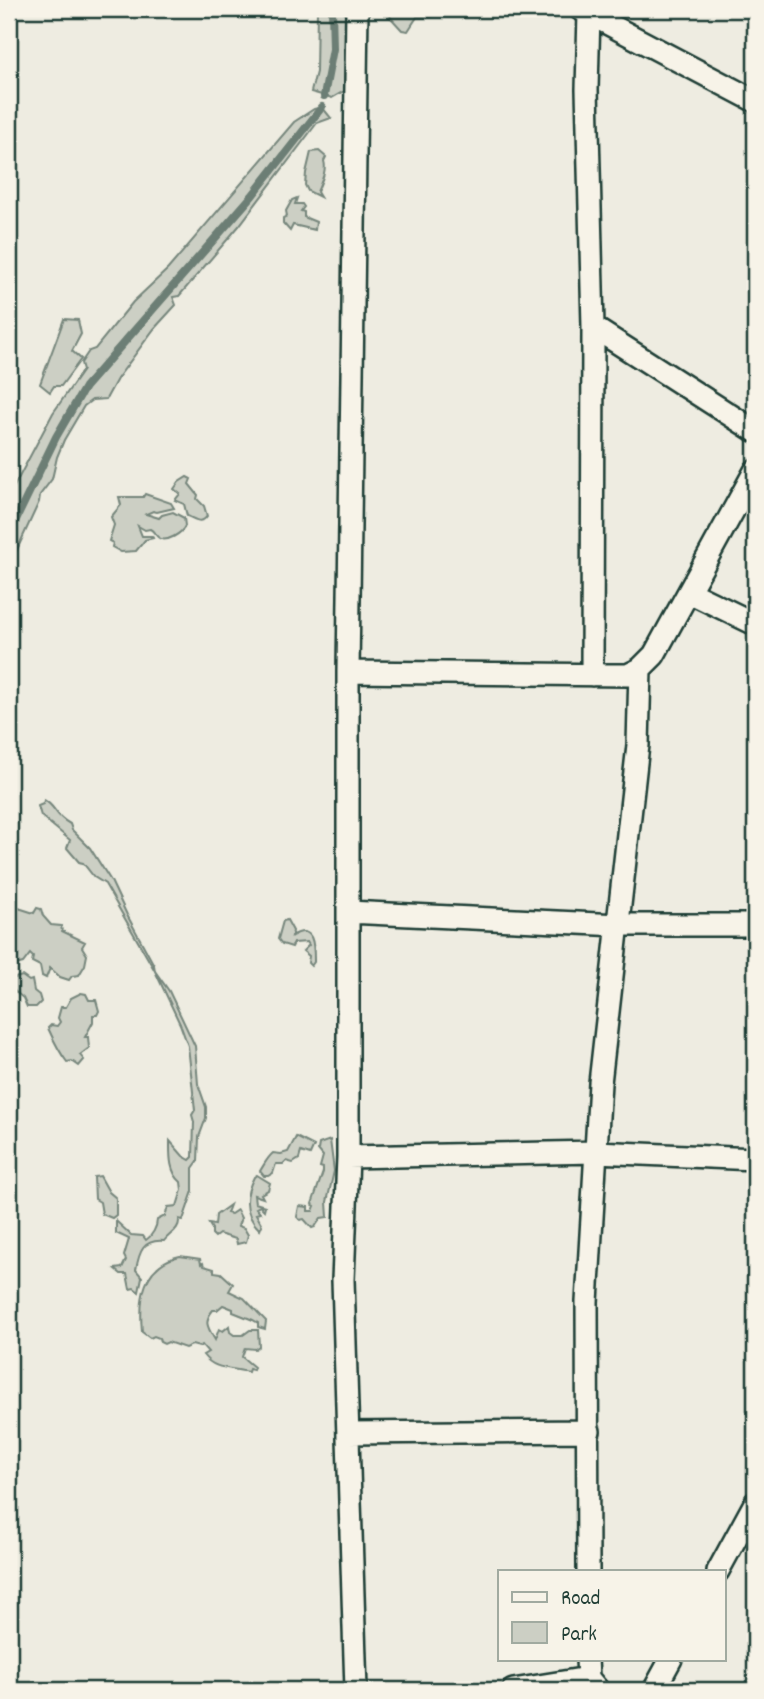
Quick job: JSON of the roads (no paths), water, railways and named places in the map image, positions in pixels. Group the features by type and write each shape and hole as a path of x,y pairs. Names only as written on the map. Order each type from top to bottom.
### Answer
{"street":[{"path":"356,1690 343,1280 348,1157 348,672 357,9"},
{"path":"592,675 593,327 584,11 755,101"},
{"path":"593,327 755,431"},
{"path":"348,672 628,675 640,669 654,655 755,471"},
{"path":"689,592 755,624"},
{"path":"588,1570 587,1302 600,1083 638,745 640,669"},
{"path":"348,912 619,925 755,925"},
{"path":"348,1157 596,1152 755,1159"},
{"path":"348,1433 589,1431"},
{"path":"719,1570 755,1503"},
{"path":"653,1690 670,1660"},
{"path":"513,1690 591,1676"}],"waterway":[{"path":"324,96 333,49 332,9"},
{"path":"9,534 56,437 85,387 252,196 322,107"}]}
